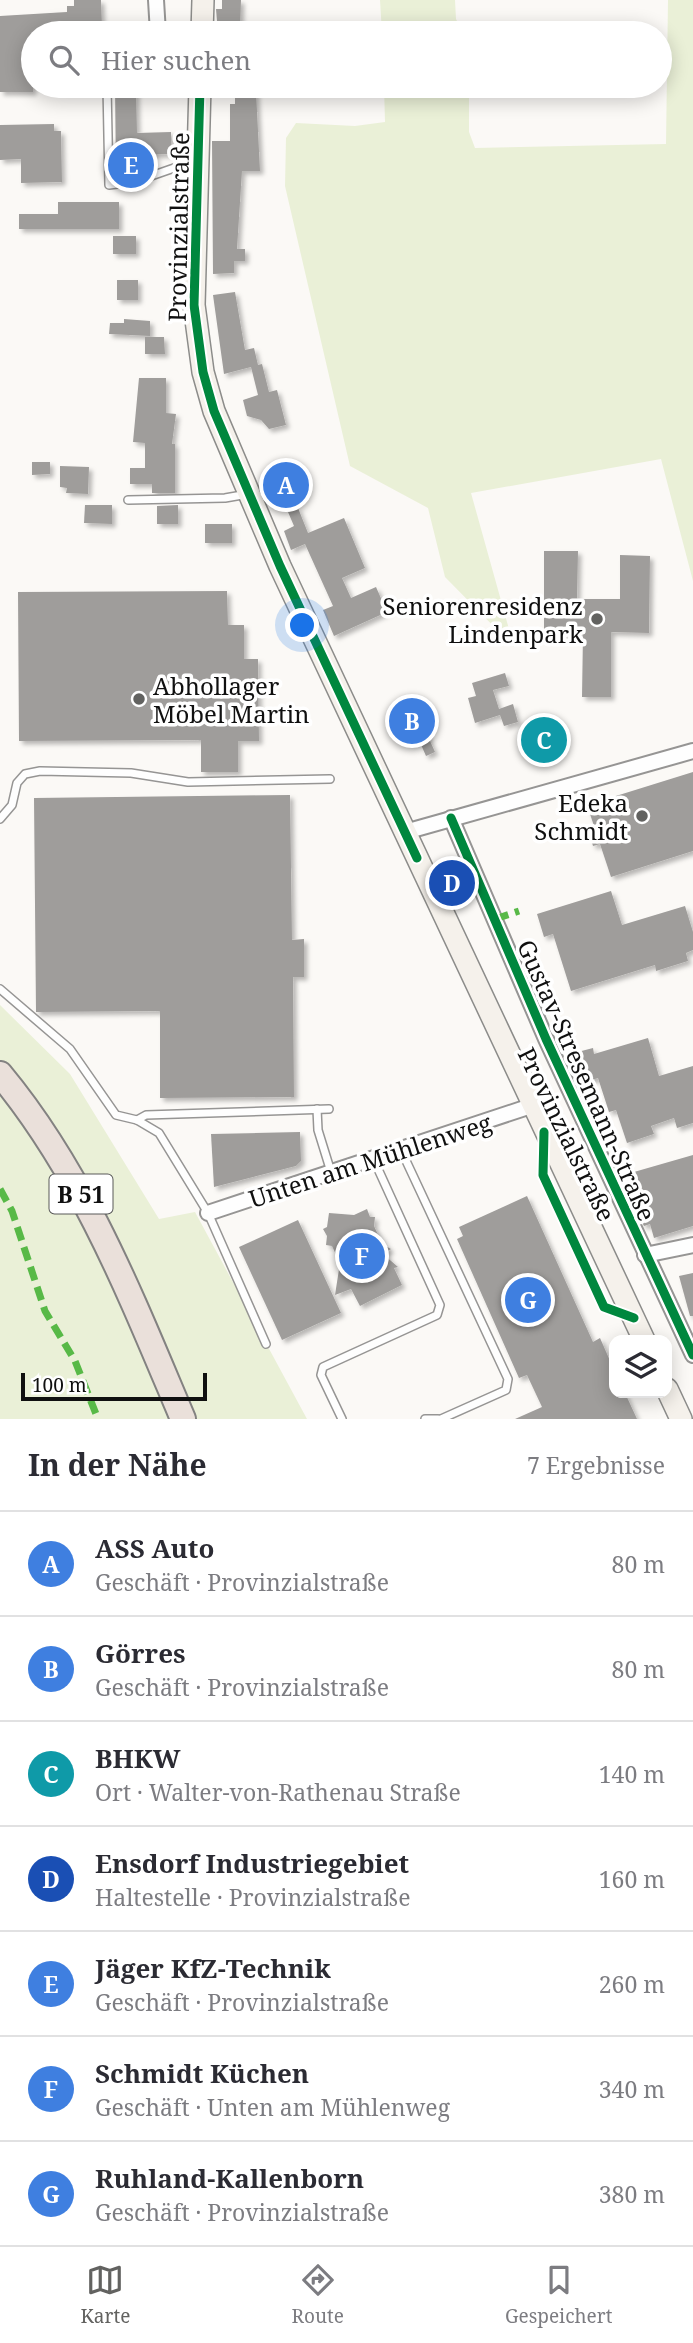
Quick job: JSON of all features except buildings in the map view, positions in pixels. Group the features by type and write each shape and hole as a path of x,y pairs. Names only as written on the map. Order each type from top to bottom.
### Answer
{"highway":[{"name":"B 51","path":"0,1074 26,1105 61,1158 95,1220 183,1419"},
{"name":"B 51","path":"144,1326 169,1419"}],"main road":[{"path":"202,21 203,0"},
{"name":"Provinzialstraße","path":"200,98 193,279 196,334 214,411 249,494 531,1106 642,1335"},
{"path":"671,1398 681,1419"}],"street":[{"path":"156,0 157,21"},
{"path":"405,832 693,751"},
{"name":"Gustav-Stresemann-Straße","path":"451,818 546,1039 693,1355"},
{"name":"Unten am Mühlenweg","path":"208,1213 531,1106"},
{"path":"645,1255 693,1245"}],"lane":[{"path":"107,98 109,185 134,182 197,160"},
{"path":"128,500 225,498 249,494"},
{"path":"0,820 12,805 18,783 25,774 40,771 131,773 188,782 330,779"},
{"path":"0,989 70,1049 116,1115 137,1120 159,1133 208,1213 266,1344"},
{"path":"317,1109 318,1126 331,1172"},
{"path":"137,1120 146,1115 329,1109 321,1115 318,1126"},
{"path":"400,1149 508,1379 506,1390 440,1419 425,1419"},
{"path":"342,1419 321,1375 323,1367 437,1315 440,1305 373,1158"}],"green space":[{"path":"380,0 455,0 457,21 381,21"},
{"path":"668,0 693,0 693,581 661,459 471,493 514,647 445,577 428,508 350,466 285,186 286,138 296,123 355,126 385,122 384,98 469,98 469,132 475,148 666,144 667,98 672,98 672,21 668,21"},
{"path":"0,1005 70,1074 159,1219 195,1212 307,1419 0,1419"}],"marked path":[{"path":"495,919 519,911"},
{"path":"0,1189 12,1211 45,1311 75,1361 98,1419"}],"cycle path":[{"path":"200,98 194,305 203,372 214,411 280,566 417,858"},
{"path":"451,818 546,1039 693,1355"},
{"path":"544,1132 543,1175 604,1307 634,1318"}],"place":[{"name":"Jäger KfZ-Technik","path":"131,165"},
{"name":"ASS Auto","path":"286,485"},
{"name":"Seniorenresidenz Lindenpark","path":"597,619"},
{"name":"Abhollager Möbel Martin","path":"139,699"},
{"name":"Görres","path":"412,721"},
{"name":"BHKW","path":"544,740"},
{"name":"Edeka Schmidt","path":"642,816"},
{"name":"Ensdorf Industriegebiet","path":"452,883"},
{"name":"Schmidt Küchen","path":"362,1256"},
{"name":"Ruhland-Kallenborn","path":"528,1300"}]}
